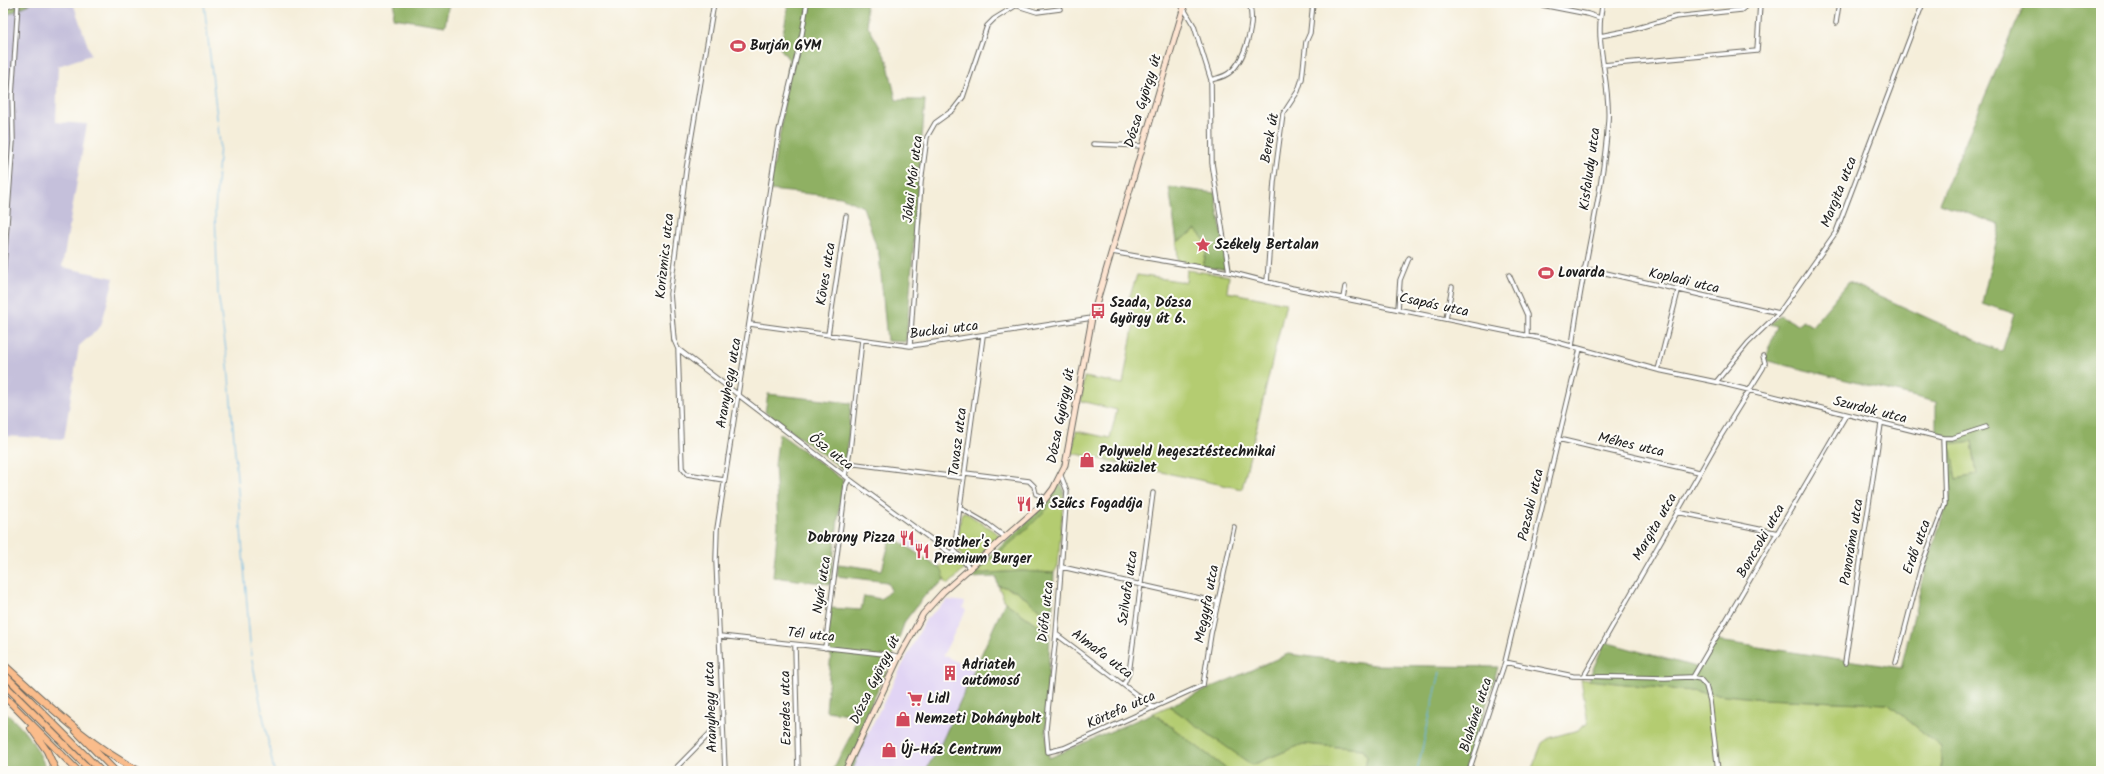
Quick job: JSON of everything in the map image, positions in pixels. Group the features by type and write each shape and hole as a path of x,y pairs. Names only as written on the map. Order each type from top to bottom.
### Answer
{"highway":[{"path":"3,664 60,714 116,757 139,771"},
{"path":"3,673 101,771"},
{"path":"3,683 91,771"},
{"path":"3,695 41,742 56,771"},
{"path":"3,695 78,771"},
{"path":"60,714 115,771"}],"main road":[{"name":"Dózsa György út","path":"845,771 899,657 916,625 931,604 1046,498 1061,476 1070,446 1092,318 1185,3"}],"street":[{"path":"3,8 17,3 12,96 13,141 3,278"},
{"name":"Korizmics utca","path":"714,3 686,170 670,294 674,340 678,349 682,468 688,474 724,480"},
{"name":"Aranyhegy utca","path":"724,771 721,722 720,636 716,544 724,480 750,324 779,131 802,34 807,3"},
{"path":"1211,80 1230,72 1240,57 1248,39 1252,18 1249,3"},
{"name":"Berek út","path":"1266,282 1274,182 1284,114 1298,91 1302,79 1306,42 1310,33 1313,3"},
{"path":"1532,3 1588,14 1600,18"},
{"name":"Kisfaludy utca","path":"1572,347 1584,268 1597,204 1608,120 1600,36 1600,18 1603,3"},
{"path":"1600,36 1631,30 1675,17 1741,10 1750,3"},
{"path":"1603,65 1757,51 1760,3"},
{"path":"1836,23 1839,3"},
{"name":"Margita utca","path":"1716,382 1748,343 1779,313 1838,227 1922,3"},
{"path":"1019,4 1037,12 1060,9"},
{"name":"Jókai Mór utca","path":"910,346 921,182 927,137 935,123 956,108 963,97 987,26 994,19 1019,4"},
{"path":"1184,9 1194,26 1211,80 1212,163 1229,272"},
{"path":"1092,144 1142,146"},
{"name":"Köves utca","path":"828,335 846,216"},
{"name":"Csapás utca","path":"1112,252 1229,272 1266,282 1398,308 1564,344 1658,370 1716,382 1748,391"},
{"path":"1398,308 1400,280 1409,258"},
{"name":"Kopladi utca","path":"1584,268 1678,291 1779,313"},
{"path":"1509,275 1527,315 1527,336"},
{"path":"1343,298 1345,287"},
{"path":"1446,319 1452,287"},
{"path":"1658,370 1678,291"},
{"name":"Buckai utca","path":"750,324 910,346 1092,318"},
{"name":"Tavasz utca","path":"954,551 982,336"},
{"path":"1564,344 1573,338"},
{"path":"845,476 848,463 862,340"},
{"name":"Ősz utca","path":"678,349 845,476 950,553 954,551 970,568"},
{"name":"Pazsaki utca","path":"1503,667 1580,349"},
{"name":"Margita utca","path":"1584,676 1678,512 1699,472 1763,368 1765,364 1762,356"},
{"name":"Szurdok utca","path":"1748,391 1943,438 1952,438 1986,427"},
{"name":"Boncsoki utca","path":"1693,677 1846,415"},
{"name":"Panoráma utca","path":"1845,663 1881,424"},
{"name":"Erdő utca","path":"1896,662 1921,567 1945,504 1943,438"},
{"name":"Méhes utca","path":"1558,439 1699,472"},
{"path":"848,463 964,478"},
{"path":"965,473 1029,481 1034,486 1036,494 1046,498"},
{"name":"Diófa utca","path":"1048,752 1046,729 1062,567 1066,491 1061,476"},
{"name":"Nyár utca","path":"825,648 846,485 849,479"},
{"name":"Szilvafa utca","path":"1124,684 1128,673 1153,493"},
{"path":"960,508 986,523 1005,537"},
{"path":"1678,512 1778,533"},
{"name":"Meggyfa utca","path":"1203,685 1217,602 1234,527"},
{"path":"1062,567 1140,583 1191,597 1217,602"},
{"name":"Almafa utca","path":"1056,634 1154,708"},
{"name":"Tél utca","path":"720,636 893,655 899,657"},
{"name":"Ezredes utca","path":"795,645 798,771"},
{"path":"1505,662 1560,674 1584,676 1693,677 1705,684 1709,695 1718,771"},
{"name":"Blaháné utca","path":"1469,771 1503,667"},
{"name":"Körtefa utca","path":"1048,752 1064,748 1203,685"},
{"path":"673,771 721,722"}],"shaded area":[{"path":"31,3 73,3 91,55 58,66 56,122 87,124 62,267 114,278 101,326 79,346 64,439 3,436 3,17"},
{"path":"909,534 923,545 918,552 903,541"},
{"path":"948,600 965,602 963,608 966,610 943,655 974,670 939,748 925,771 852,771 867,735 926,619"}],"green space":[{"path":"3,3 31,3 3,17"},
{"path":"395,3 449,3 445,26 393,18"},
{"path":"789,3 865,3 868,26 887,60 896,100 925,100 906,342 887,341 879,254 863,207 841,197 769,190 781,128 789,60 780,48"},
{"path":"2025,3 2101,3 2101,771 1941,771 1941,747 1888,704 1763,699 1588,680 1605,642 1699,668 1717,641 1901,668 1926,566 1951,492 1948,436 1936,432 1936,402 1764,360 1777,326 1770,324 1780,315 1798,325 1802,320 1812,326 1849,282 2002,352 2014,314 1982,303 2000,225 1939,203","holes":["1972,441 1977,475 1956,479 1950,444"]},
{"path":"1169,187 1215,193 1228,270 1203,267 1208,244 1196,230 1177,242"},
{"path":"1196,230 1208,244 1203,267 1178,263 1177,242"},
{"path":"1187,270 1229,276 1227,292 1286,303 1242,489 1072,453 1076,431 1110,438 1117,410 1081,401 1084,377 1123,384 1134,323 1129,322 1131,309 1126,307 1137,275 1186,282"},
{"path":"768,394 851,403 847,456 844,470 765,412"},
{"path":"779,433 843,480 830,584 773,577 778,524 775,465"},
{"path":"1972,441 1977,475 1955,479 1950,444"},
{"path":"1061,483 1064,492 1026,530 974,574 1022,571 1054,573 1052,620 1017,591 998,585 996,577 965,578 1028,521"},
{"path":"1064,492 1058,566 1054,573 1022,571 973,574 1026,530"},
{"path":"963,512 1001,536 972,563 966,562 957,548 961,515"},
{"path":"891,536 939,568 943,572 944,581 926,594 905,621 889,666 866,715 861,732 867,735 852,771 832,771 852,733 857,715 826,711 831,652 826,642 831,608 861,610 864,596 881,599 891,590 887,582 837,576 838,564 882,570"},
{"path":"960,561 965,565 964,570 948,585 939,568 947,562"},
{"path":"998,585 1017,591 1052,620 1050,634 1005,602"},
{"path":"1005,602 1050,634 1046,729 1049,758 1153,713 1229,771 925,771 939,748"},
{"path":"1288,654 1374,665 1498,667 1466,771 1364,771 1367,757 1363,749 1303,744 1252,765 1169,706"},
{"path":"1581,679 1763,699 1888,704 1941,747 1941,771 1531,771 1542,743 1549,738 1578,730 1588,723"},
{"path":"1169,706 1252,765 1303,744 1363,749 1367,757 1364,771 1229,771 1153,713"},
{"path":"3,710 35,745 46,771 3,771"}],"waterway":[{"path":"204,3 220,144 215,211 218,293 228,364 251,655 274,771"},
{"path":"1417,771 1440,672"}],"place":[{"name":"Burján GYM","path":"738,46"},
{"name":"Székely Bertalan","path":"1203,245"},
{"name":"Lovarda","path":"1546,273"},
{"name":"Szada, Dózsa György út 6.","path":"1098,311"},
{"name":"Polyweld hegesztéstechnikai szaküzlet","path":"1087,460"},
{"name":"A Szűcs Fogadója","path":"1024,504"},
{"name":"Dobrony Pizza","path":"907,538"},
{"name":"Brother's Premium Burger","path":"922,551"},
{"name":"Adriateh autómosó","path":"950,673"},
{"name":"Lidl","path":"915,699"},
{"name":"Nemzeti Dohánybolt","path":"903,719"},
{"name":"Új-Ház Centrum","path":"889,750"}]}
